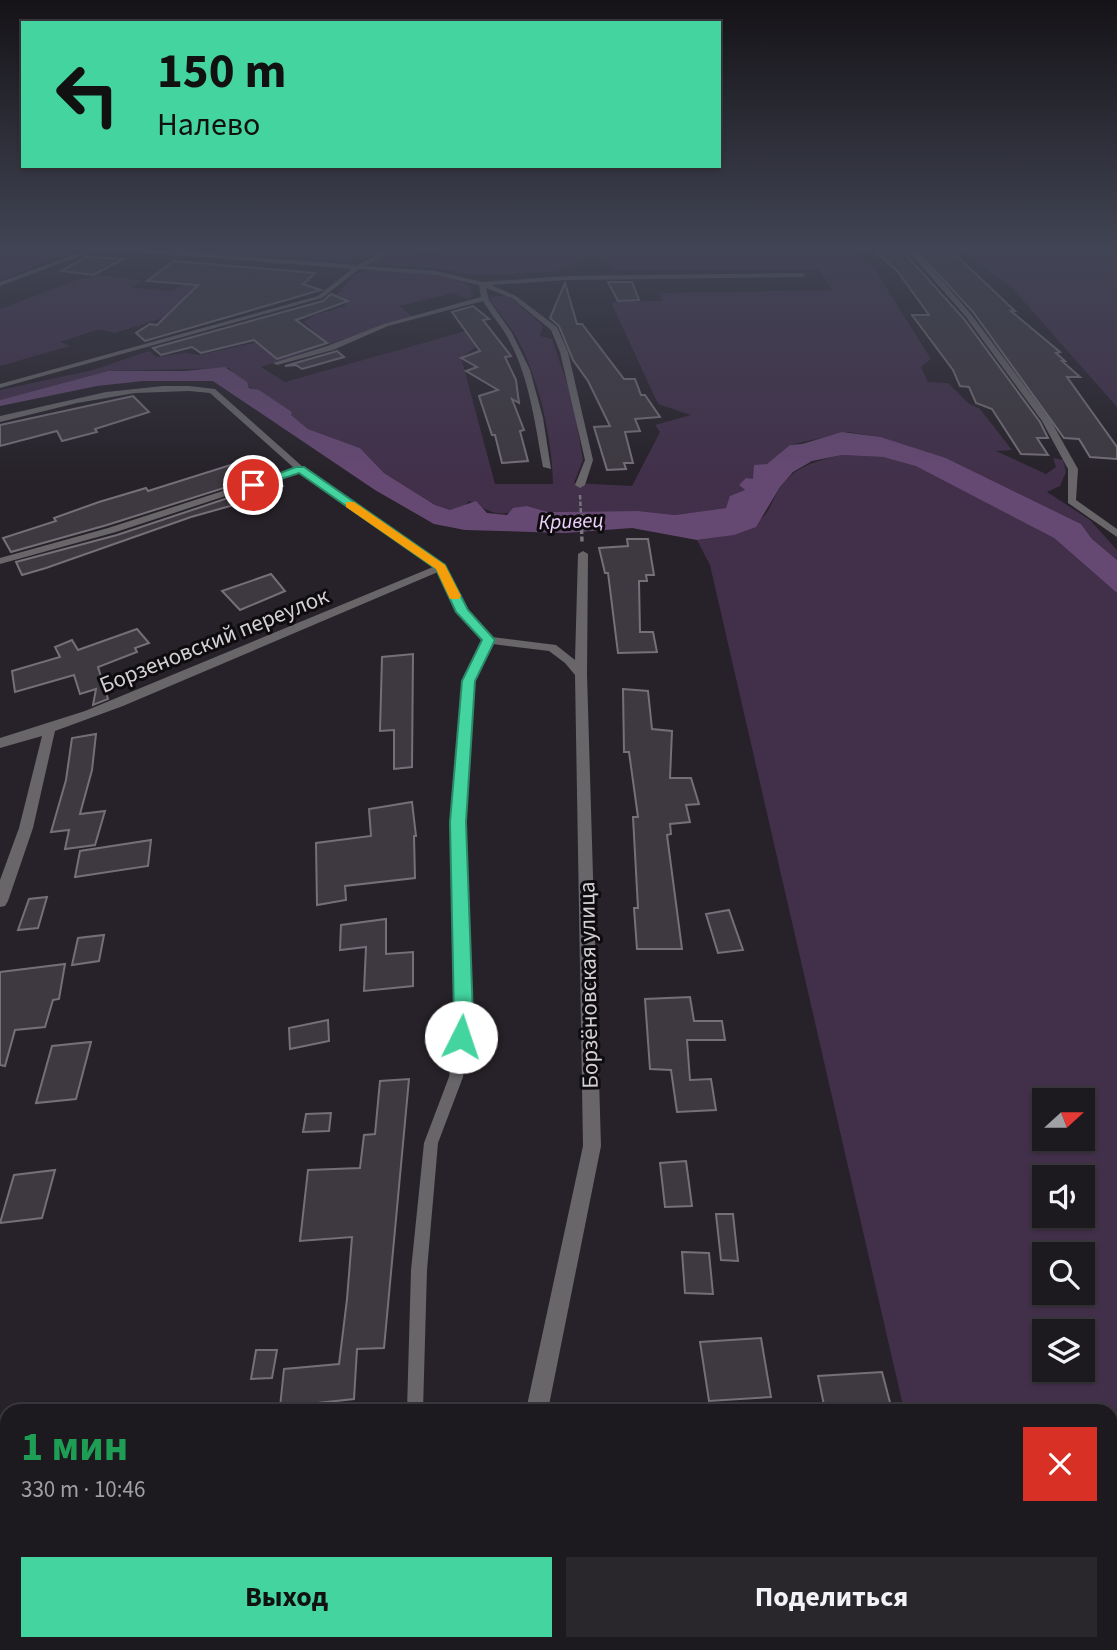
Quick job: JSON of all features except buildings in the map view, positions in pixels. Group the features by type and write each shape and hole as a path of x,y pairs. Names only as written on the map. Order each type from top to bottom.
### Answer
{"street":[{"path":"0,386 223,324"},
{"path":"277,363 330,348 390,324"},
{"path":"501,324 513,339 532,388 548,467"},
{"path":"548,324 554,329 567,363 589,460 579,485"},
{"path":"973,324 1045,416 1073,470 1071,500 1117,534"},
{"path":"0,419 133,391 193,387 212,391 300,469 441,567 462,612 489,640 552,648 569,660 581,674"},
{"path":"0,561 112,530 300,469"},
{"name":"Борзёновская улица","path":"538,1404 592,1146 581,674 583,554"},
{"name":"Борзеновский переулок","path":"0,743 49,731 272,637 376,598 441,567"},
{"path":"0,901 26,828 49,731"}],"lane":[{"path":"415,1404 419,1270 431,1143 456,1077 464,1016 458,822 469,681 489,640"}],"path":[{"path":"579,485 583,554"}],"shaded area":[{"path":"0,324 143,324 115,333 99,329 60,342 70,346 0,366"},
{"path":"306,324 388,324 261,367 285,382 466,331 482,343 461,357 495,484 553,484 547,428 538,390 525,354 508,324 541,324 543,326 540,336 552,339 572,398 583,460 574,483 632,486 660,432 655,425 691,415 658,404 621,324 909,324 931,359 921,367 928,382 948,383 968,403 980,409 1012,450 996,451 1046,474 1056,467 1053,458 1063,460 1066,472 1060,486 1047,492 1090,520 1117,550 1117,560 1092,539 1081,524 946,458 881,437 848,432 790,445 753,479 739,485 745,490 731,496 726,508 675,515 638,511 548,512 527,506 503,514 491,512 469,501 464,507 450,510 435,505 384,473 360,448 308,429 290,415 292,412 250,387 229,368 108,371 0,400 0,390 93,370 149,351 156,357 185,353 199,355 313,330"},
{"path":"1044,324 1117,324 1117,407"},
{"path":"842,455 883,457 916,465 1054,538 1117,593 1117,1404 903,1404 710,565 697,540 731,534 755,524 769,509 784,483 806,466"}],"water":[{"name":"Кривец","path":"225,367 247,382 249,388 259,390 292,412 291,415 308,429 360,448 384,473 435,505 450,510 476,501 487,513 507,515 513,508 527,506 548,512 638,511 675,515 726,508 730,496 745,490 739,485 746,478 753,479 754,465 767,464 790,445 842,432 881,437 946,458 1081,524 1092,539 1117,560 1117,593 1054,538 916,466 883,457 842,455 812,461 793,472 780,487 756,527 734,535 697,540 632,528 565,533 465,530 434,524 375,490 213,381 143,381 97,386 0,406 0,400 108,371 184,371"}],"slow traffic":[{"path":"350,504 441,567 454,596"}],"route":[{"path":"253,485 300,469 441,567 462,612 489,640 469,681 458,822 464,1016 461,1037"}]}
